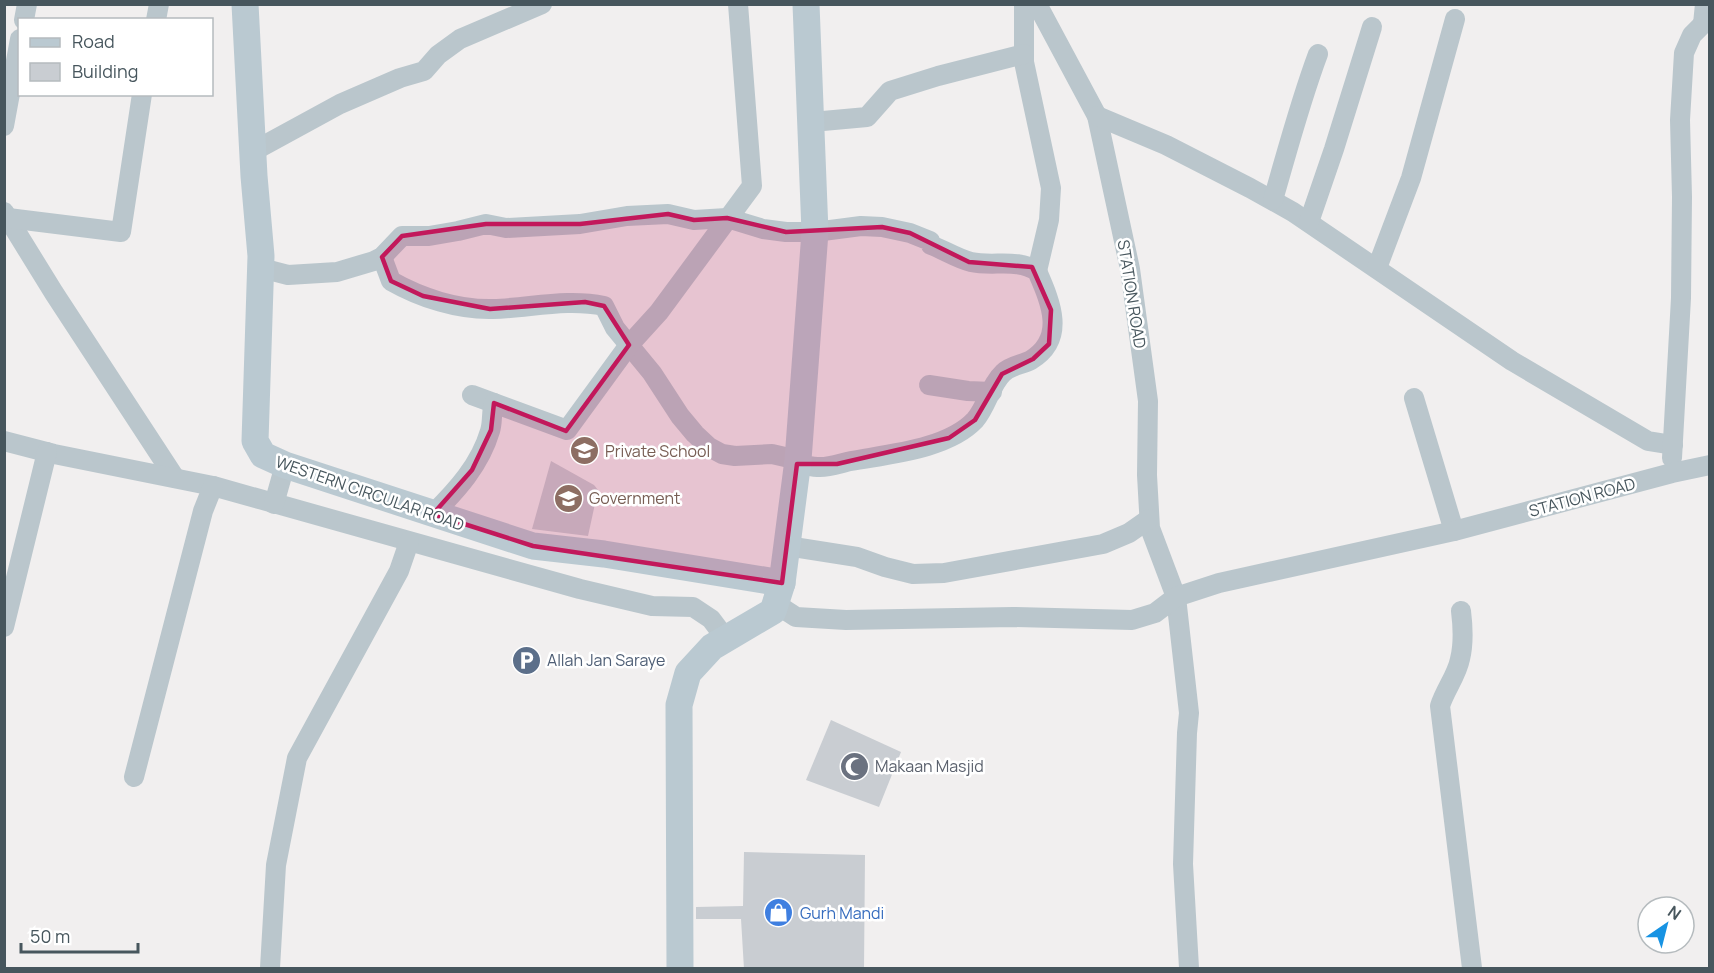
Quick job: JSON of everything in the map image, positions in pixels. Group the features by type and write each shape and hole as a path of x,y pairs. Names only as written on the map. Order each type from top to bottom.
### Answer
{"main road":[{"name":"WESTERN CIRCULAR ROAD","path":"245,4 252,152 261,268 255,441 263,455 285,465 533,546 604,554 779,594"},
{"path":"680,969 679,705 687,673 712,647 773,611 779,594 798,462 815,232 806,4"}],"street":[{"path":"252,152 340,104 424,70 438,55 497,13 542,4"},
{"path":"472,395 567,430 629,345 658,312 752,186 738,4"},
{"path":"382,257 391,281 423,296 452,304 490,309 585,302 604,306 615,328 652,373 680,416 709,447 722,454 735,456 772,454 819,467 931,444 949,438 975,420 1002,374 1010,367 1033,359 1049,344 1053,323 1037,271 1049,220 1051,188 1030,96 1024,54 1024,4"},
{"name":"STATION ROAD","path":"1037,4 1097,116 1130,269 1148,401 1147,475 1150,528 1176,597"},
{"path":"1672,473 1681,298 1680,120 1684,54 1692,35 1706,17"},
{"path":"1377,268 1411,178 1455,19"},
{"path":"1309,222 1372,27"},
{"path":"4,126 18,50"},
{"path":"812,122 867,117 890,91 1024,54"},
{"path":"1273,200 1305,88 1318,54"},
{"path":"6,215 121,232 142,96"},
{"path":"1097,116 1166,145 1273,200 1309,222 1512,361 1648,441 1673,445"},
{"path":"261,268 288,275 337,273 382,257 402,236 429,236 486,224 506,228 580,224 627,216 668,214 694,220 727,218 763,229 786,232 815,232 861,226 897,230 930,241 932,245 969,262 991,265 1023,264 1037,271"},
{"path":"6,215 175,478"},
{"path":"929,385 992,392"},
{"path":"1414,398 1454,531"},
{"path":"433,514 472,470 491,429 491,411 494,403"},
{"path":"4,441 213,486 580,589 652,606 693,607 711,619 726,639"},
{"path":"4,627 47,452"},
{"path":"274,504 285,465"},
{"name":"STATION ROAD","path":"779,594 796,617 846,620 1013,617 1132,620 1155,613 1176,597 1219,583 1454,531 1710,465"},
{"path":"134,777 203,511 213,486"},
{"path":"787,546 857,557 913,574 944,573 1103,544 1129,533 1149,519"},
{"path":"270,969 276,865 297,758 399,571 409,542"},
{"path":"1176,597 1189,713 1183,864 1189,969"},
{"path":"1461,611 1463,635 1460,660 1440,706 1472,969"}],"highlighted area":[{"path":"668,214 694,220 727,218 786,232 882,227 910,233 969,262 1032,267 1051,310 1049,344 1033,359 1002,374 975,420 949,438 837,464 797,464 782,583 533,546 433,514 472,470 491,430 494,403 566,431 629,345 604,306 585,302 490,309 423,296 391,281 382,257 402,236 486,224 580,224"}],"building":[{"name":"Government","path":"551,461 594,485 598,490 588,536 532,529"},
{"name":"Makaan Masjid","path":"831,720 901,752 879,807 806,780"},
{"name":"Gurh Mandi","path":"744,852 865,855 864,969 744,969 741,919 696,919 696,907 743,906"}],"place":[{"name":"Private School","path":"584,451"},
{"name":"Government","path":"568,498"},
{"name":"Allah Jan Saraye","path":"526,660"},
{"name":"Makaan Masjid","path":"854,766"},
{"name":"Gurh Mandi","path":"779,913"}]}
